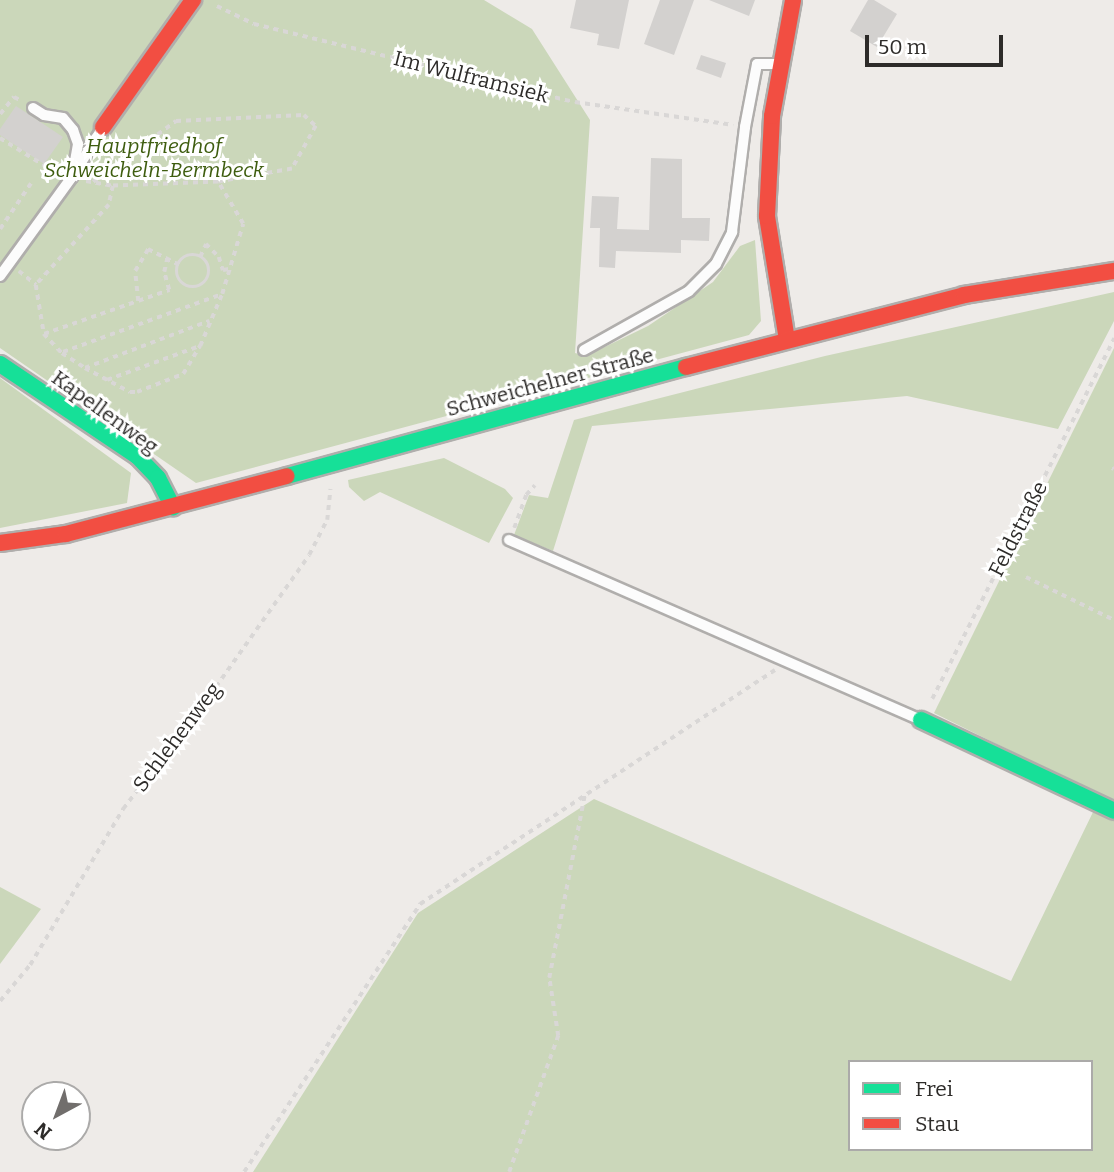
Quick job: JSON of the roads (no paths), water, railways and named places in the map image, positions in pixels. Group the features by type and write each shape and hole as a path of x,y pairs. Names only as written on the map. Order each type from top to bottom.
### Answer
{"street":[{"path":"103,128 193,0"},
{"path":"787,340 767,216 772,116 793,0"},
{"name":"Schweichelner Straße","path":"0,543 65,534 173,507 787,340 964,295 1114,271"},
{"name":"Kapellenweg","path":"0,364 137,456 158,478 173,507"},
{"path":"921,720 1114,811"}],"lane":[{"path":"584,350 689,291 716,264 732,232 745,127 757,64 780,64"},
{"path":"33,108 44,115 63,117 73,130 78,144 72,177"},
{"path":"0,276 72,177 103,128"},
{"path":"509,540 921,720"}],"park label":[{"name":"Hauptfriedhof Schweicheln-Bermbeck","path":"154,158"}]}
